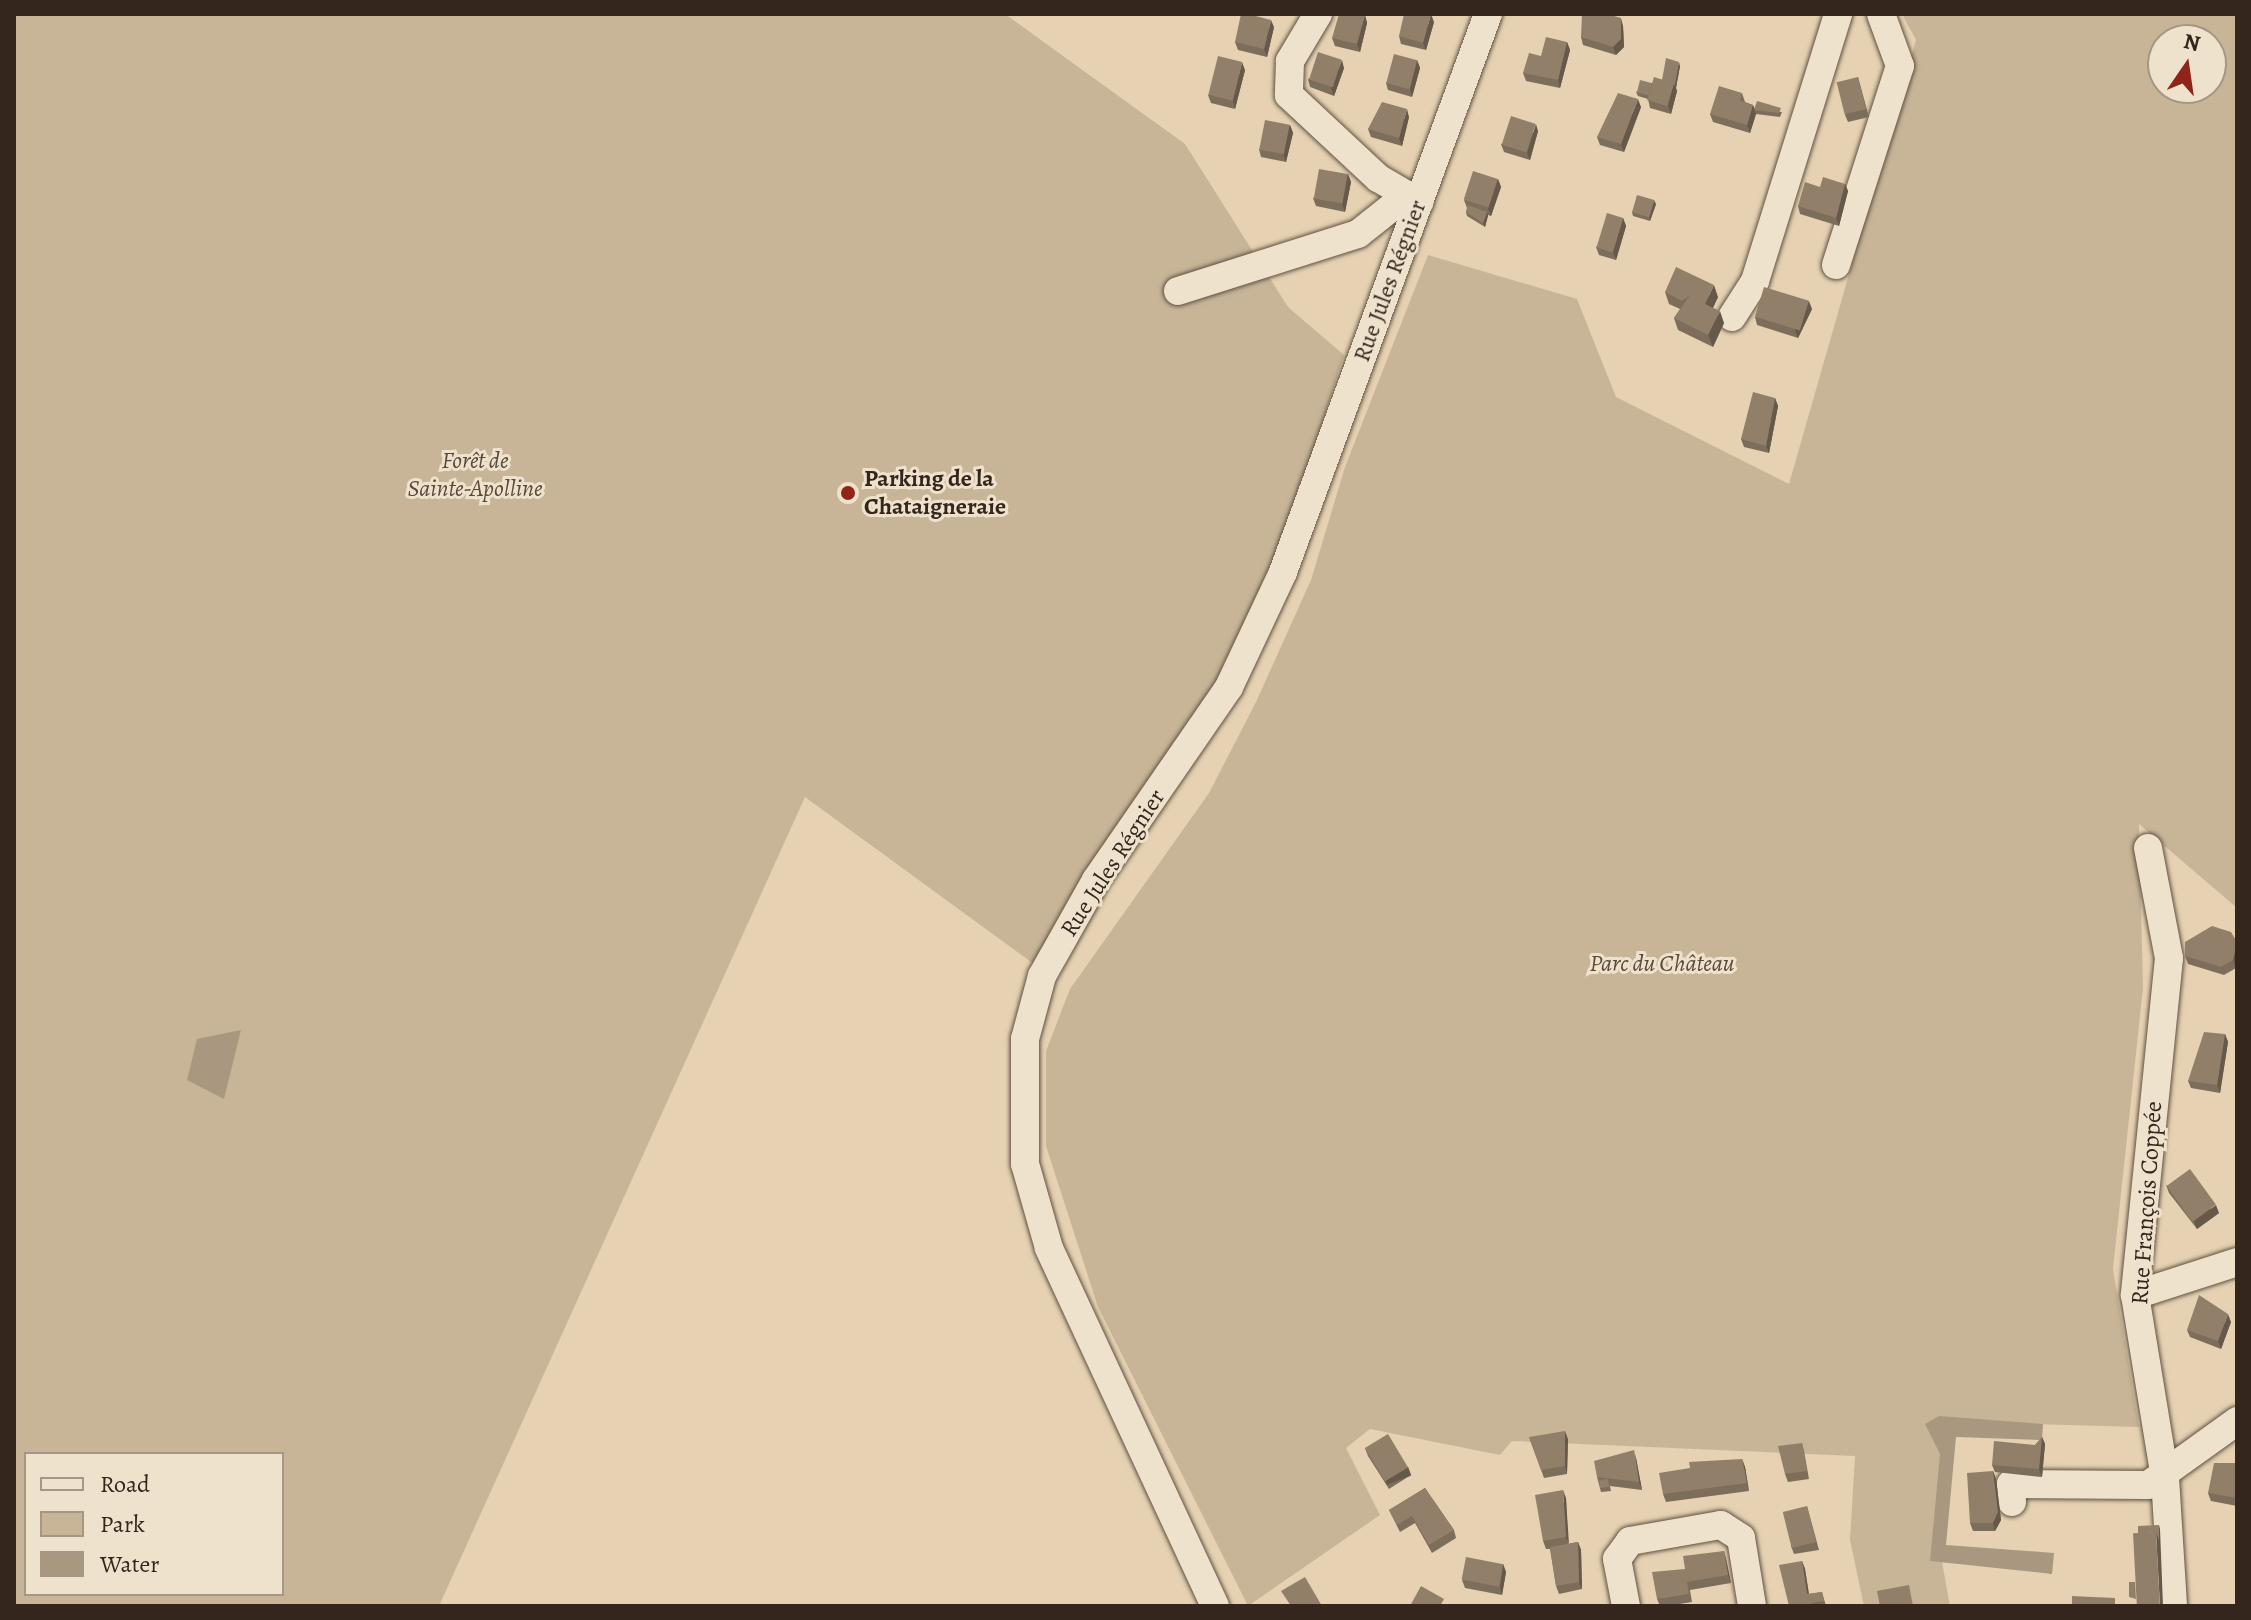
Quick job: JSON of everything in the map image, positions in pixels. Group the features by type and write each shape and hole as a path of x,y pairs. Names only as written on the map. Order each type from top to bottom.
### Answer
{"street":[{"path":"1178,291 1358,234 1413,198 1289,95 1290,61 1318,14"},
{"name":"Rue Jules Régnier","path":"1443,133 1471,14"},
{"name":"Rue Jules Régnier","path":"1215,1606 1049,1248 1025,1164 1025,1039 1042,976 1065,935 1229,687 1265,611 1413,198 1443,133 1488,14"},
{"path":"1732,317 1755,281 1838,14"},
{"path":"1836,265 1900,66 1881,14"},
{"name":"Rue François Coppée","path":"2148,848 2169,958 2135,1295 2165,1478 2173,1606"},
{"path":"2135,1295 2237,1262"},
{"path":"2012,1502 2011,1484 2131,1497 2165,1478 2237,1421"},
{"path":"1626,1606 1617,1559 1630,1541 1721,1525 1741,1538 1752,1606"}],"green space":[{"name":"Forêt de Sainte-Apolline","path":"14,14 1005,14 1185,144 1288,307 1344,355 1263,605 1053,978 805,797 439,1606 14,1606"},
{"name":"Parc du Château","path":"1902,14 2237,14 2237,908 2139,824 2143,988 2113,1269 2139,1427 1953,1422 1940,1551 1950,1606 1864,1606 1850,1540 1855,1456 1512,1441 1500,1455 1370,1429 1346,1448 1380,1515 1248,1606 1098,1307 1046,1146 1046,1051 1070,989 1209,793 1256,702 1311,580 1345,467 1428,255 1577,299 1616,397 1789,484 1916,40"}],"water":[{"path":"241,1030 224,1099 187,1080 197,1039"},
{"path":"1939,1416 2043,1424 2042,1440 1956,1437 1946,1545 2054,1553 2052,1574 1930,1561 1940,1454 1925,1424"}],"building":[{"path":"1241,14 1271,20 1264,49 1235,42"},
{"path":"1339,14 1365,15 1357,44 1332,38"},
{"path":"1404,14 1431,14 1423,43 1399,36"},
{"path":"1582,14 1607,14 1621,18 1621,39 1613,47 1581,37"},
{"path":"1546,37 1567,42 1558,80 1523,73 1529,53 1541,56"},
{"path":"1318,52 1342,60 1333,87 1309,80"},
{"path":"1394,54 1417,60 1409,89 1386,83"},
{"path":"1218,56 1242,62 1233,101 1208,95"},
{"path":"1666,58 1679,62 1675,85 1662,80"},
{"path":"1654,77 1674,83 1667,106 1647,100"},
{"path":"1858,77 1866,109 1845,114 1837,82"},
{"path":"1640,80 1652,83 1648,96 1637,93"},
{"path":"1719,86 1742,93 1740,101 1753,105 1747,125 1710,114"},
{"path":"1618,93 1638,99 1621,144 1597,137"},
{"path":"1757,101 1781,108 1779,113 1754,110"},
{"path":"1382,102 1407,109 1399,138 1368,129"},
{"path":"1511,116 1536,124 1526,153 1502,145"},
{"path":"1265,120 1290,125 1284,154 1259,149"},
{"path":"1319,169 1348,174 1342,204 1314,199"},
{"path":"1473,171 1498,179 1488,208 1464,200"},
{"path":"1823,177 1845,184 1836,218 1798,206 1805,182 1820,187"},
{"path":"1637,195 1654,200 1649,217 1632,212"},
{"path":"1468,205 1487,212 1483,223 1466,212"},
{"path":"1607,213 1623,218 1613,252 1596,247"},
{"path":"1676,267 1714,285 1705,304 1720,311 1708,335 1674,318 1690,295 1682,301 1665,292"},
{"path":"1764,287 1809,301 1800,330 1755,317"},
{"path":"1753,392 1775,398 1766,446 1741,439"},
{"path":"2212,926 2231,932 2237,942 2233,960 2221,967 2185,956 2185,942"},
{"path":"2204,1032 2225,1034 2217,1085 2188,1081"},
{"path":"2190,1169 2216,1205 2192,1222 2167,1186"},
{"path":"2199,1295 2228,1314 2218,1341 2187,1330"},
{"path":"1565,1431 1565,1466 1541,1470 1529,1437"},
{"path":"1388,1434 1408,1467 1385,1481 1365,1448"},
{"path":"2042,1437 2039,1469 1992,1465 1994,1441 2035,1445"},
{"path":"1802,1443 1807,1471 1785,1474 1778,1446"},
{"path":"1634,1450 1639,1482 1597,1477 1594,1461"},
{"path":"1742,1459 1747,1483 1663,1494 1659,1473 1690,1468 1689,1462"},
{"path":"2214,1463 2237,1463 2237,1498 2208,1493"},
{"path":"1993,1471 1998,1512 1993,1523 1970,1523 1967,1473"},
{"path":"1608,1479 1609,1487 1600,1488 1599,1480"},
{"path":"1425,1488 1454,1530 1429,1545 1412,1516 1397,1525 1389,1510"},
{"path":"1563,1490 1566,1537 1543,1541 1535,1495"},
{"path":"1807,1506 1816,1542 1792,1548 1783,1512"},
{"path":"2159,1525 2159,1540 2156,1532 2138,1534 2138,1526"},
{"path":"2156,1532 2160,1606 2137,1606 2133,1533"},
{"path":"1578,1542 1579,1582 1556,1586 1550,1547"},
{"path":"1724,1551 1728,1575 1687,1582 1689,1594 1657,1599 1652,1572 1685,1569 1683,1556"},
{"path":"1466,1557 1503,1564 1499,1587 1462,1580"},
{"path":"1802,1561 1807,1594 1822,1592 1824,1601 1812,1603 1813,1606 1789,1606 1779,1565"},
{"path":"1305,1577 1322,1606 1291,1606 1281,1591"},
{"path":"2129,1582 2135,1582 2136,1599 2129,1597"},
{"path":"1909,1585 1913,1606 1880,1606 1877,1591"},
{"path":"1421,1586 1444,1599 1440,1606 1410,1606"},
{"path":"2072,1596 2115,1598 2115,1606 2072,1606"}],"place":[{"name":"Parking de la Chataigneraie","path":"848,493"}]}
